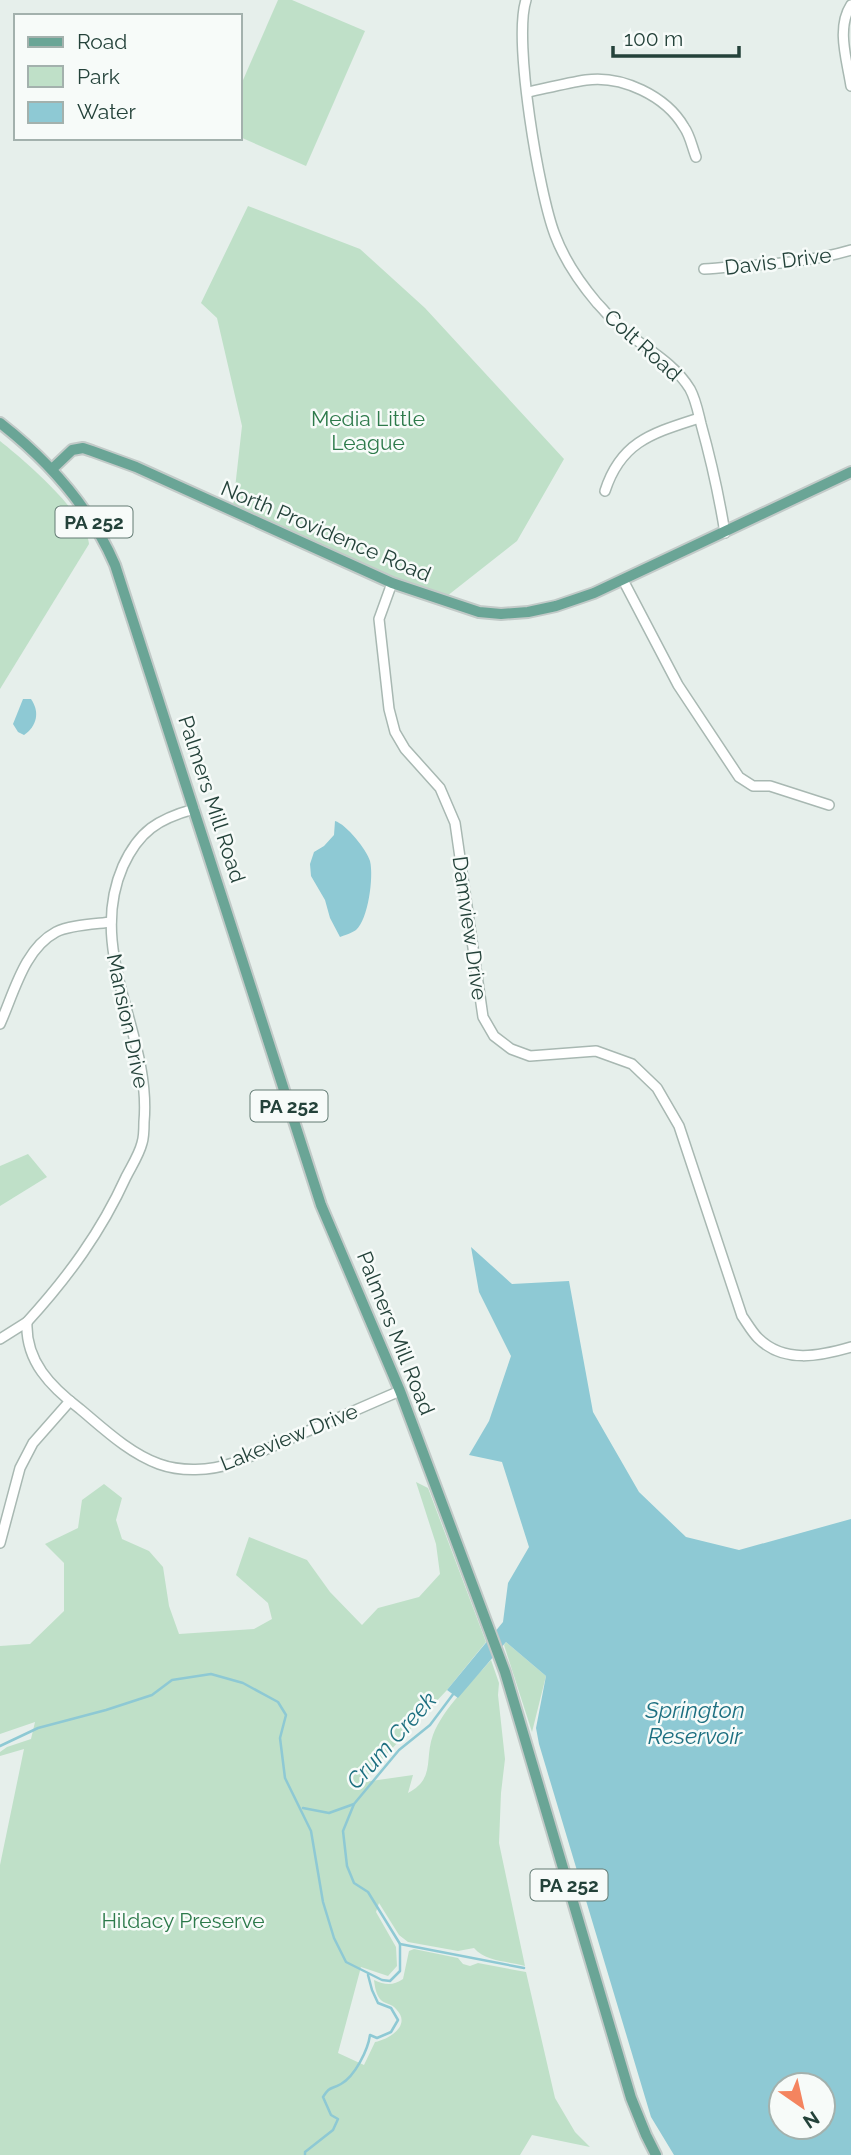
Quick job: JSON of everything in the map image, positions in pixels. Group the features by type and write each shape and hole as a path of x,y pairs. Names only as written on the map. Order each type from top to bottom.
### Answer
{"main road":[{"name":"PA 252","path":"0,423 52,469"},
{"name":"North Providence Road","path":"52,469 72,450 88,449 136,467 391,583 479,612 501,614 556,606 594,593 851,472"},
{"name":"Palmers Mill Road","path":"52,469 96,525 122,584 321,1205 400,1391 486,1616 631,2098 656,2155"}],"street":[{"name":"Colt Road","path":"526,0 523,43 528,92 542,192 555,237 573,270 595,301 620,327 658,355 689,388 717,487 725,533"},
{"path":"851,5 846,12 843,40 851,86"},
{"path":"528,92 588,79 608,80 632,86 654,96 671,110 684,127 696,157"},
{"name":"Davis Drive","path":"704,269 788,262 831,256 851,250"},
{"path":"605,491 610,474 625,452 642,439 699,418"},
{"path":"623,580 678,685 739,777 753,786 770,786 829,805"},
{"name":"Damview Drive","path":"391,583 379,619 389,709 395,732 405,749 440,788 455,823 483,1017 494,1036 511,1049 530,1056 596,1051 632,1063 657,1088 679,1126 742,1316 758,1338 775,1349 804,1357 822,1356 851,1347"},
{"name":"Mansion Drive","path":"27,1322 67,1275 102,1226 142,1143 146,1104 141,1064 112,956 111,922 117,882 131,849 143,833 158,822 194,808"},
{"path":"0,1024 13,996 19,974 36,950 57,931 111,922"},
{"path":"0,1339 27,1322"},
{"name":"Lakeview Drive","path":"27,1322 27,1339 35,1362 46,1377 70,1401 135,1452 158,1464 197,1470 232,1464 400,1391"},
{"path":"0,1542 20,1468 33,1443 70,1401"}],"green space":[{"path":"278,0 292,0 365,31 306,166 242,138 242,82"},
{"name":"Media Little League","path":"248,206 360,249 425,308 564,459 517,541 442,600 233,506 242,426 217,318 201,303"},
{"path":"0,441 66,503 85,531 89,544 0,689"},
{"path":"28,1154 47,1177 0,1206 0,1166"},
{"name":"Hildacy Preserve","path":"416,1482 428,1488 486,1642 447,1690 370,1772 364,1782 413,1775 408,1793 417,1787 426,1774 430,1744 438,1725 491,1660 499,1683 505,1759 499,1843 525,1966 491,1959 474,1948 458,1951 408,1942 399,1935 379,1903 376,1912 396,1947 397,1966 388,1976 361,1967 338,2053 364,2065 375,2042 387,2038 400,2026 400,2015 394,2007 380,1999 374,1980 389,1984 403,1979 409,1951 414,1949 458,1958 463,1964 470,1966 478,1963 526,1972 555,2098 575,2132 590,2147 532,2135 520,2155 0,2155 0,1865 24,1749 0,1756 0,1752 31,1739 35,1722 0,1734 0,1646 30,1644 64,1611 64,1563 45,1544 78,1528 82,1500 104,1484 122,1498 116,1520 122,1539 149,1551 163,1567 169,1606 179,1634 254,1629 272,1619 268,1603 236,1575 249,1537 307,1560 330,1592 362,1625 378,1608 419,1597 440,1574 436,1544"},
{"path":"506,1642 546,1676 532,1732 504,1645"}],"water":[{"path":"23,699 31,699 36,714 32,727 24,735 18,732 13,724"},
{"path":"335,821 345,827 361,844 371,868 369,898 364,917 356,930 340,937 330,918 325,900 311,876 310,864 314,852 334,835"},
{"name":"Springton Reservoir","path":"471,1247 512,1284 569,1281 593,1412 639,1492 686,1537 739,1550 851,1519 851,2155 674,2155 651,2117 539,1744 536,1728 546,1676 506,1642 458,1698 447,1690 503,1622 508,1583 529,1547 502,1462 469,1455 489,1421 511,1356 479,1292"}],"waterway":[{"name":"Crum Creek","path":"0,1746 38,1728 152,1695 172,1680 211,1674 243,1683 278,1702 286,1715 280,1738 285,1778 311,1831 323,1902 334,1938 346,1962 382,1980 390,1981 400,1971 400,1944 368,1892 354,1883 347,1866 343,1831 354,1804"},
{"name":"Crum Creek","path":"303,1808 329,1813 354,1804 399,1750 430,1725 454,1693"},
{"path":"400,1944 524,1968"},
{"path":"305,2155 305,2152 333,2130 338,2119 331,2115 323,2097 325,2094 346,2080 356,2069 370,2035 377,2038 391,2032 398,2020 391,2008 378,2003 368,1975"}]}
